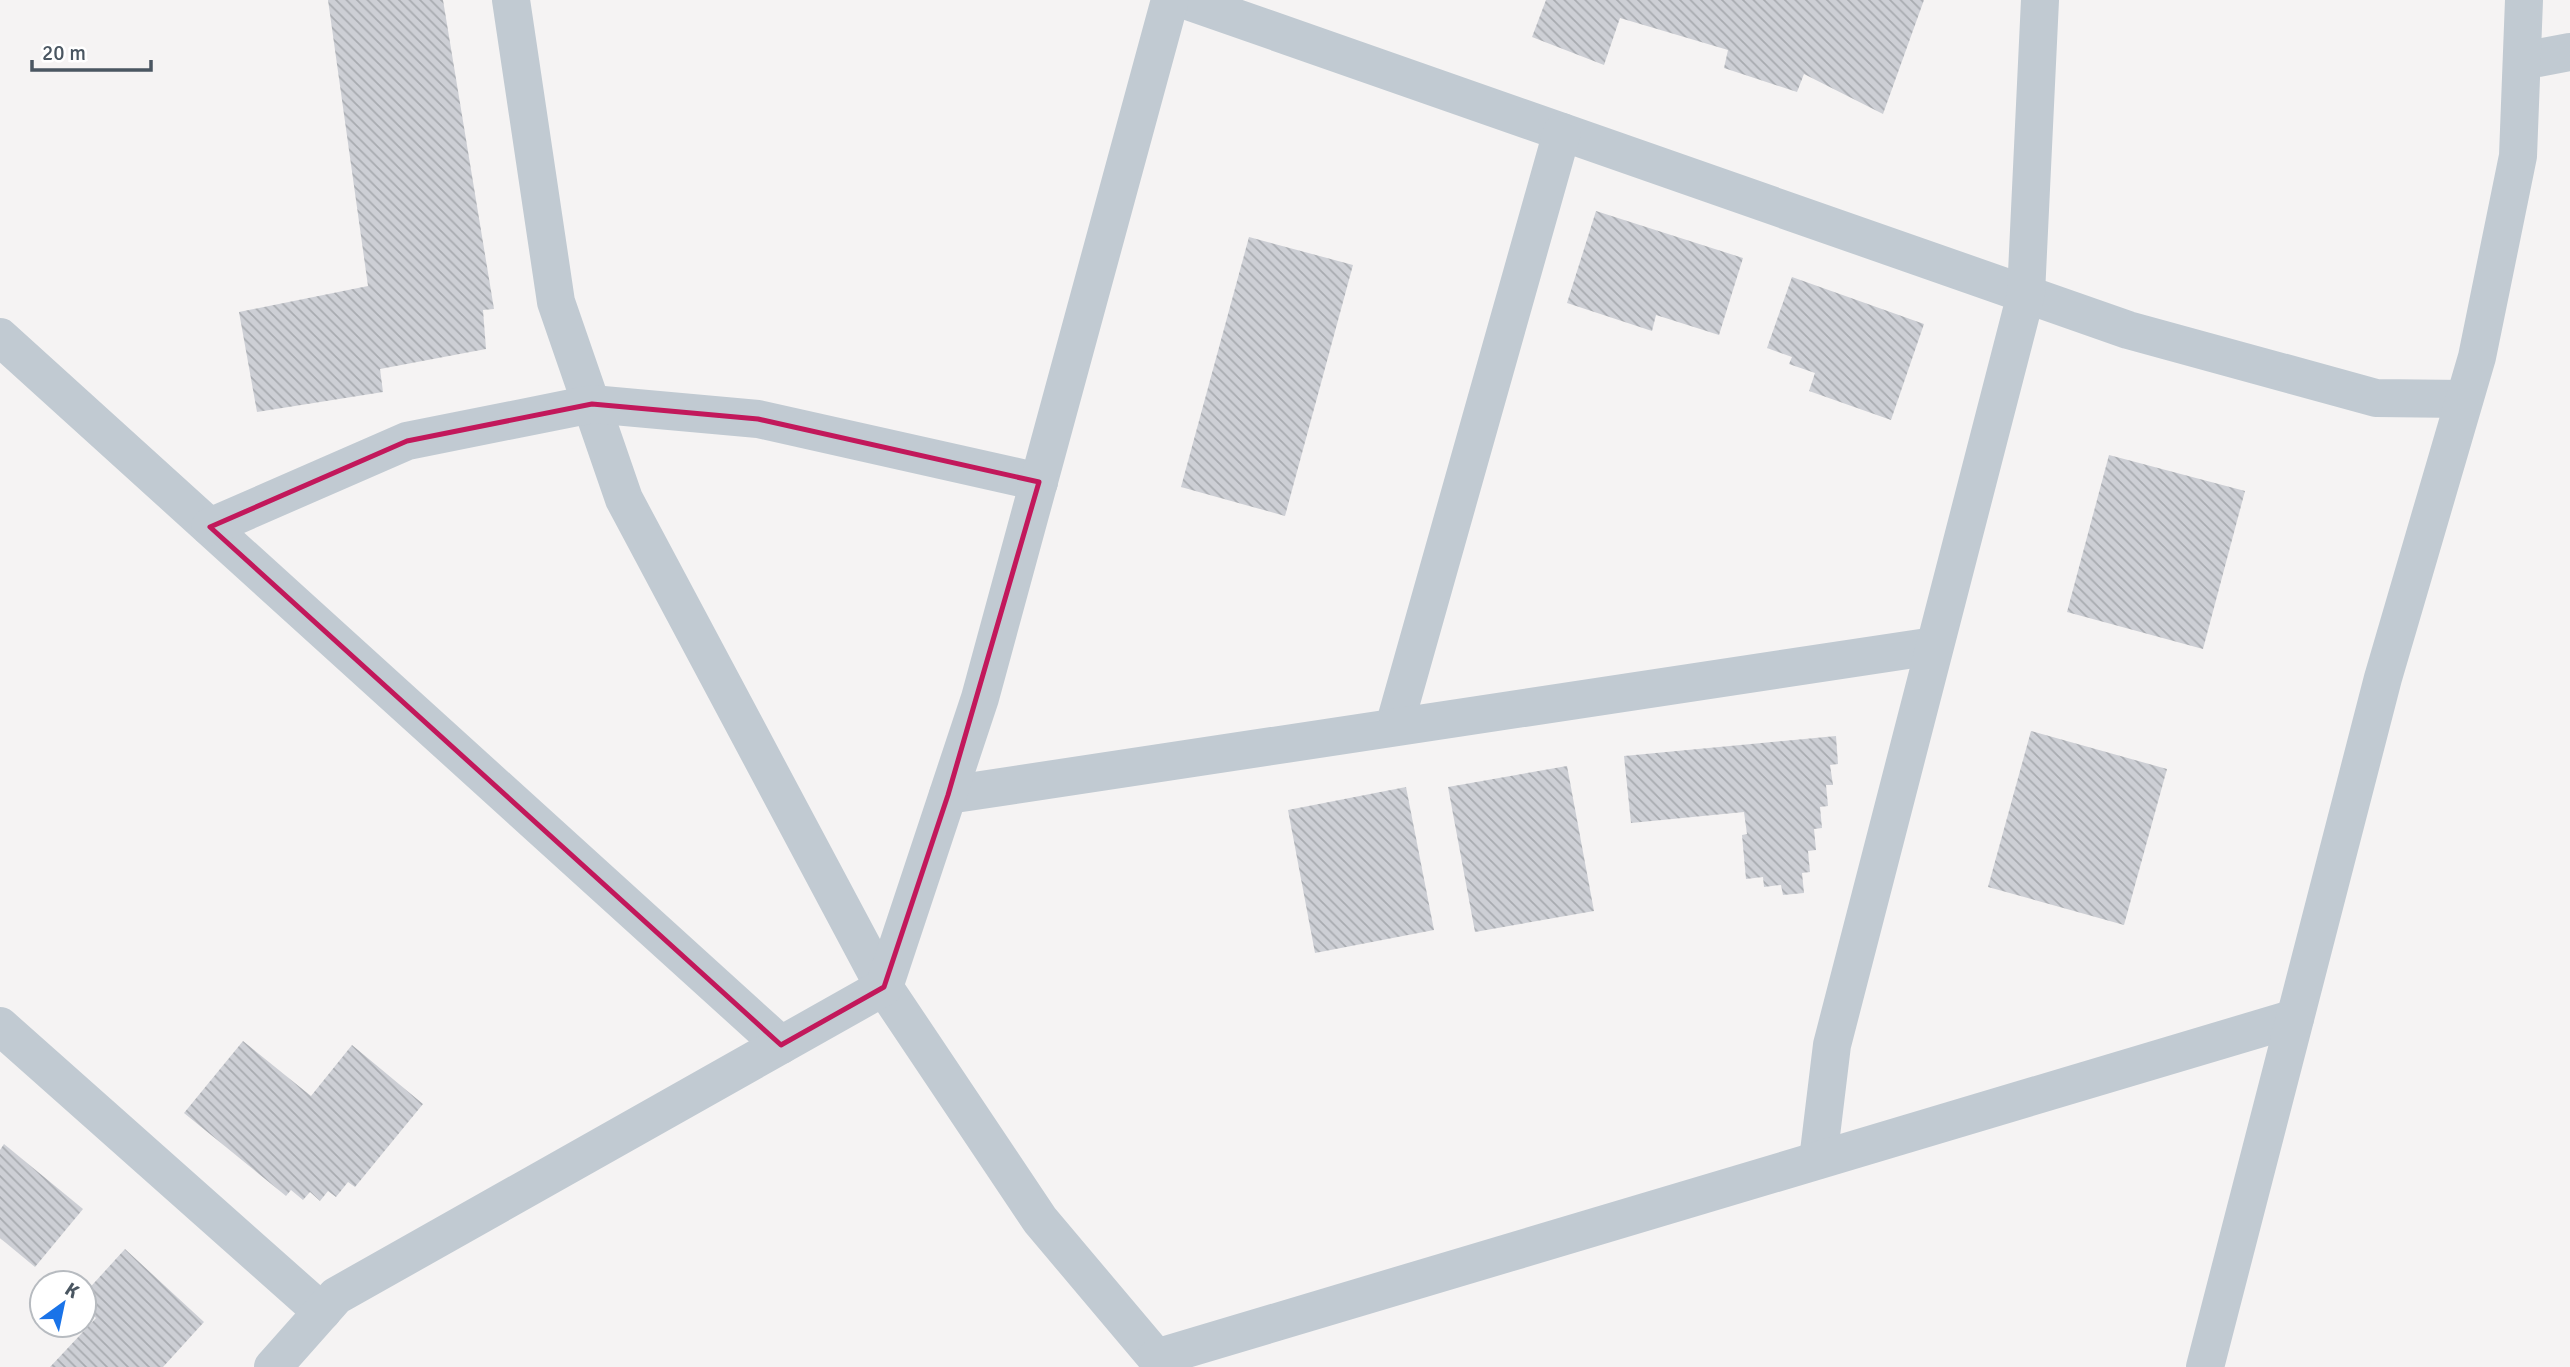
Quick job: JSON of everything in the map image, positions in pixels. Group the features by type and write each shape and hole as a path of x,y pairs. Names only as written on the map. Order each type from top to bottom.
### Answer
{"street":[{"path":"512,0 556,302 624,499 884,987 1040,1220 1160,1362 1818,1160 2295,1018"},
{"path":"273,1367 336,1296 884,987 980,698 1170,0"},
{"path":"1185,0 2128,330 2376,398 2465,399"},
{"path":"1818,1160 1832,1045 2026,294 2040,0"},
{"path":"2205,1367 2383,678 2477,357 2518,156 2524,0"},
{"path":"2522,61 2570,52"},
{"path":"1394,727 1562,132"},
{"path":"0,337 781,1045"},
{"path":"210,527 407,442 592,404 758,419 1039,482"},
{"path":"947,795 1934,646"},
{"path":"0,1027 322,1312"}],"highlighted area":[{"path":"592,404 758,419 1039,482 948,795 884,987 781,1045 210,527 407,441"}],"building":[{"path":"328,0 443,0 494,309 483,310 486,349 380,369 383,392 257,412 239,312 368,286"},
{"path":"1546,0 1924,0 1883,114 1804,74 1797,92 1724,68 1728,50 1620,18 1604,65 1532,37"},
{"path":"1596,211 1743,258 1719,335 1656,315 1652,331 1567,303"},
{"path":"1249,237 1353,265 1285,516 1181,487"},
{"path":"1792,277 1924,324 1891,420 1809,391 1815,373 1789,364 1792,357 1767,348"},
{"path":"2109,455 2245,491 2203,649 2067,612"},
{"path":"2031,731 2167,769 2124,925 1988,887"},
{"path":"1836,736 1838,764 1830,765 1833,785 1826,785 1828,806 1820,807 1822,828 1814,829 1816,850 1808,851 1810,872 1802,873 1804,893 1783,895 1781,885 1764,887 1763,877 1746,879 1742,835 1747,834 1744,812 1631,823 1624,756"},
{"path":"1567,766 1594,911 1475,932 1448,787"},
{"path":"1406,787 1434,930 1315,953 1288,810"},
{"path":"243,1041 311,1096 352,1045 423,1104 355,1187 348,1182 336,1197 328,1191 320,1201 310,1192 303,1200 291,1190 286,1196 184,1113"},
{"path":"4,1144 83,1209 35,1267 0,1238 0,1150"},
{"path":"125,1249 204,1322 163,1367 50,1367 76,1339 98,1339 98,1279"}]}
